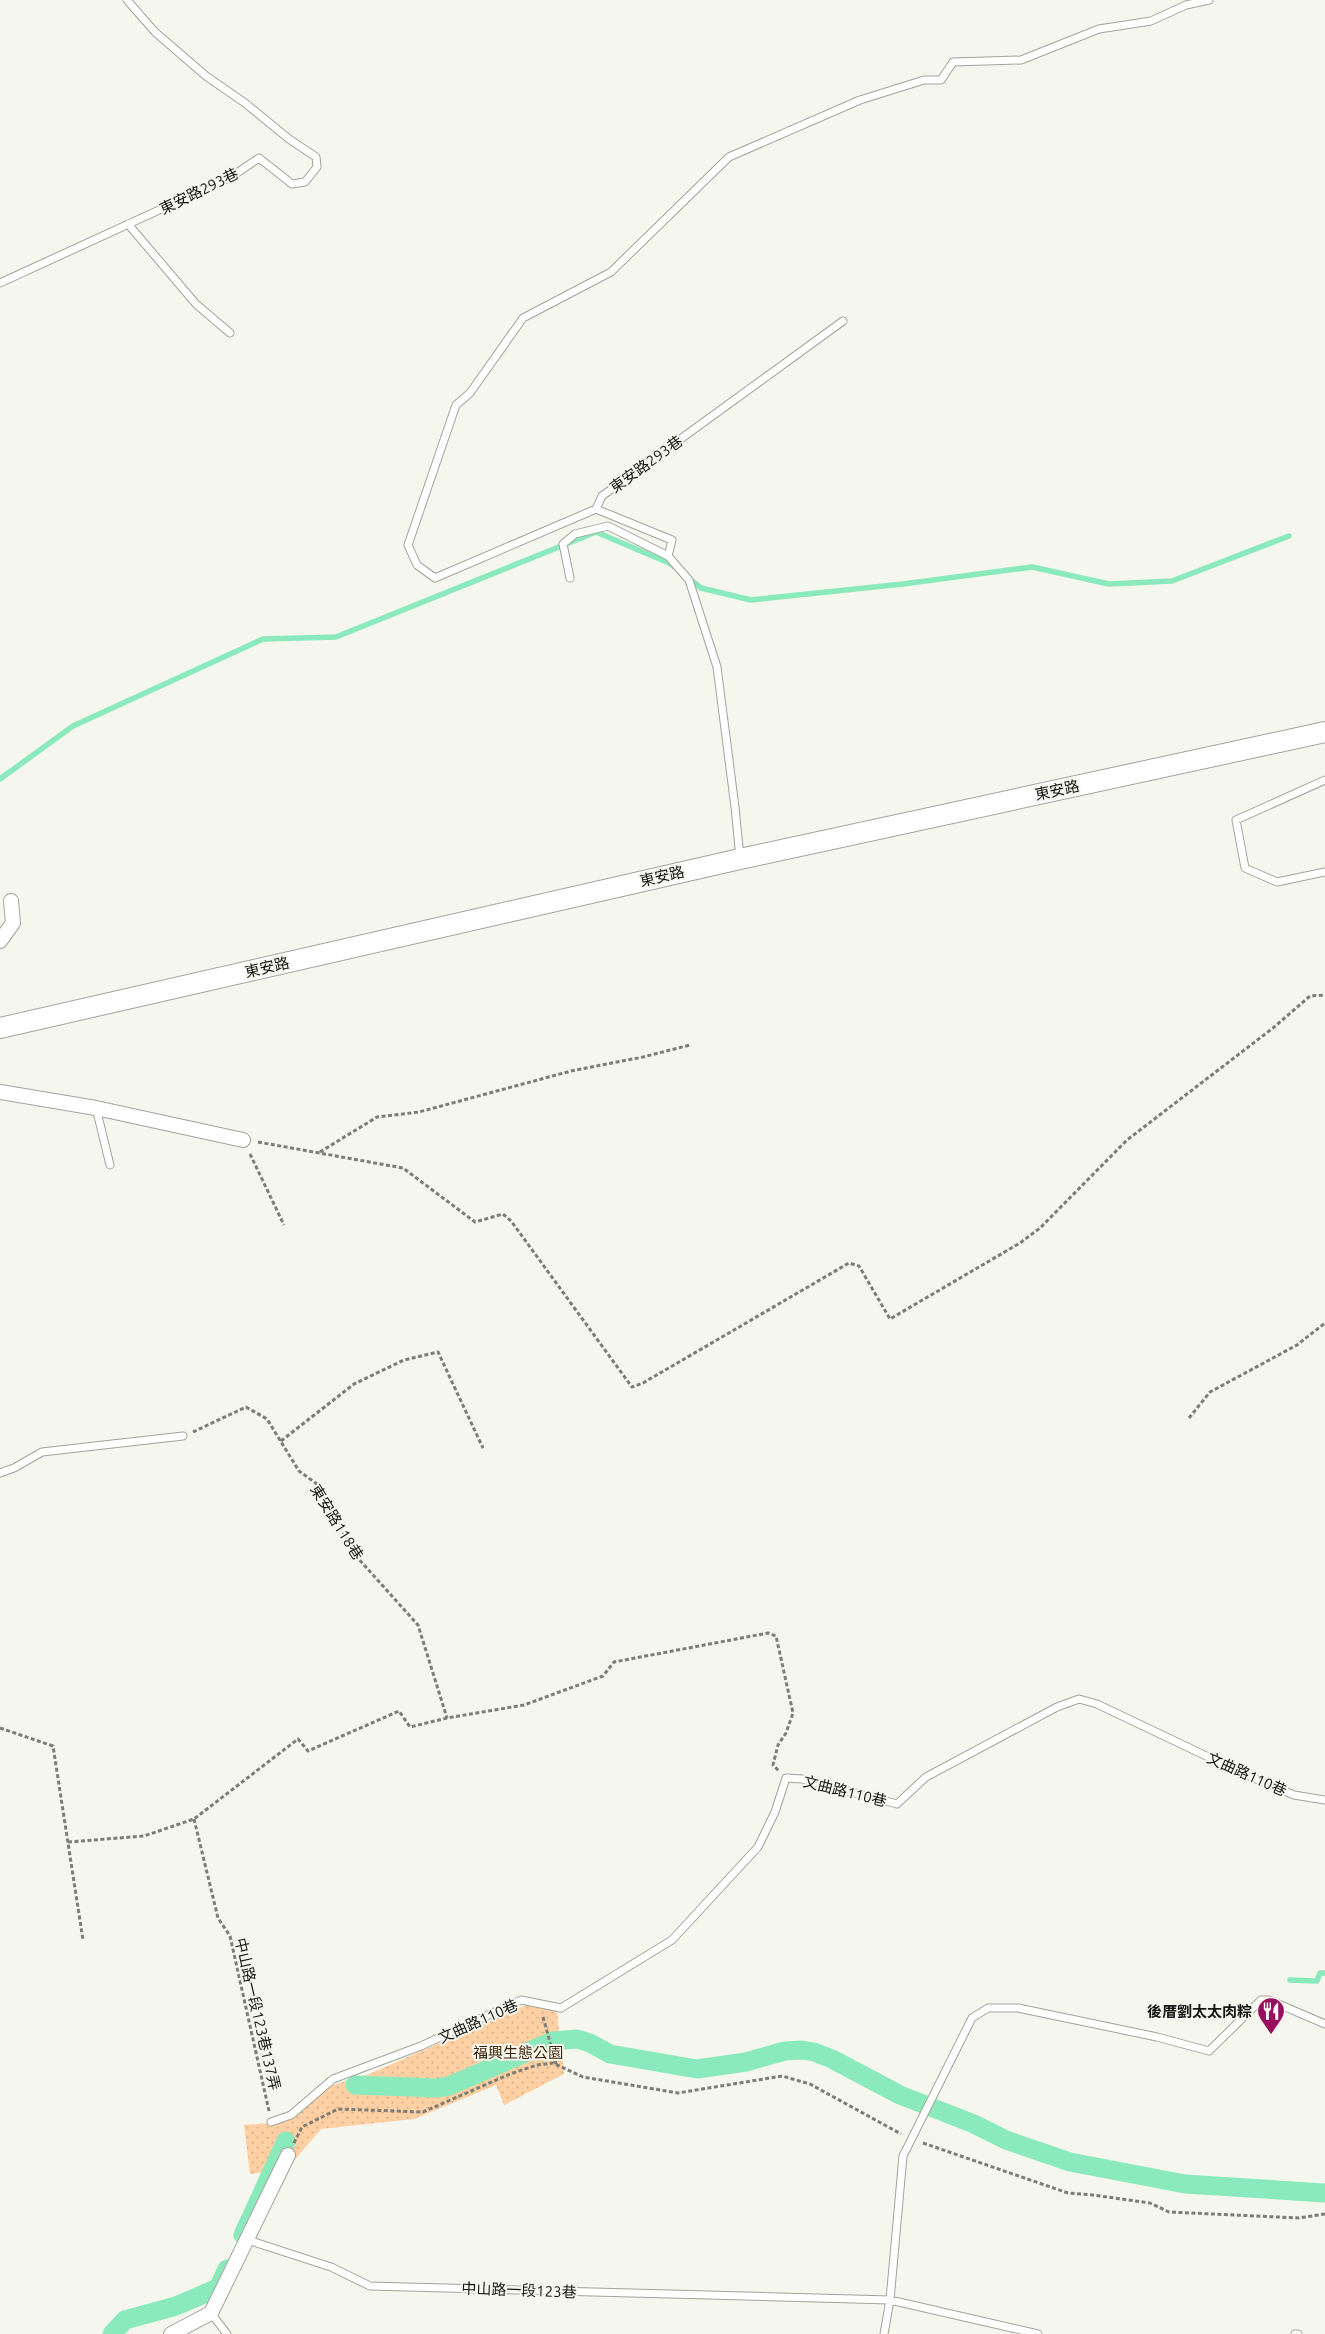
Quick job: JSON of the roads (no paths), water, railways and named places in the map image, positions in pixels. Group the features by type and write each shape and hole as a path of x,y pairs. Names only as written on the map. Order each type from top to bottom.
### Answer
{"street":[{"name":"東安路","path":"0,1028 740,859 1325,732"},
{"path":"0,941 13,923 11,901"},
{"path":"0,1092 96,1108 243,1140"},
{"path":"171,2334 211,2313 288,2155"}],"lane":[{"name":"東安路293巷","path":"0,283 231,177 259,158 292,184 304,182 317,167 316,157 289,139 245,102 206,76 155,32 127,0"},
{"path":"596,510 435,578 417,565 408,545 456,405 470,393 523,318 611,272 729,157 860,100 924,80 941,80 953,62 1021,60 1099,29 1151,21 1186,5 1209,0"},
{"path":"128,224 196,304 230,333"},
{"name":"東安路293巷","path":"740,859 717,668 689,580 668,556 672,540 596,510 602,496 843,321"},
{"path":"570,578 563,544 575,534 608,526 668,556"},
{"path":"1325,780 1236,820 1245,868 1277,882 1325,872"},
{"path":"96,1108 110,1165"},
{"path":"0,1473 14,1468 42,1452 183,1436"},
{"name":"文曲路110巷","path":"271,2122 291,2115 333,2079 421,2046 521,2000 561,2008 672,1940 758,1847 775,1812 786,1778 802,1779 898,1804 926,1777 1058,1707 1078,1699 1097,1704 1242,1774 1294,1795 1325,1800"},
{"path":"884,2334 890,2300 903,2156 910,2138 919,2124 972,2018 988,2008 1018,2008 1209,2050 1261,2000 1269,2000 1325,2024"},
{"name":"中山路一段123巷","path":"248,2240 331,2267 370,2286 890,2300 1038,2334"},
{"path":"211,2313 227,2334"}],"waterway":[{"path":"0,779 73,726 263,639 336,637 596,532 669,563 676,568"},
{"path":"687,577 701,588 751,600 903,584 1032,567 1109,584 1172,581 1289,536"},
{"path":"1290,1980 1317,1981 1320,1973 1325,1973"},
{"path":"355,2085 436,2088 449,2086 553,2041 577,2039 590,2043 610,2054 697,2069 746,2062 785,2051 802,2050 814,2052 832,2059 900,2095 974,2124 1006,2140 1070,2162 1185,2184 1325,2193"},
{"path":"243,2235 286,2141"},
{"path":"112,2334 125,2320 176,2306 218,2288 227,2269"}],"place":[{"name":"後厝劉太太肉粽","path":"1271,2035"}],"park label":[{"name":"福興生態公園","path":"518,2052"}]}
